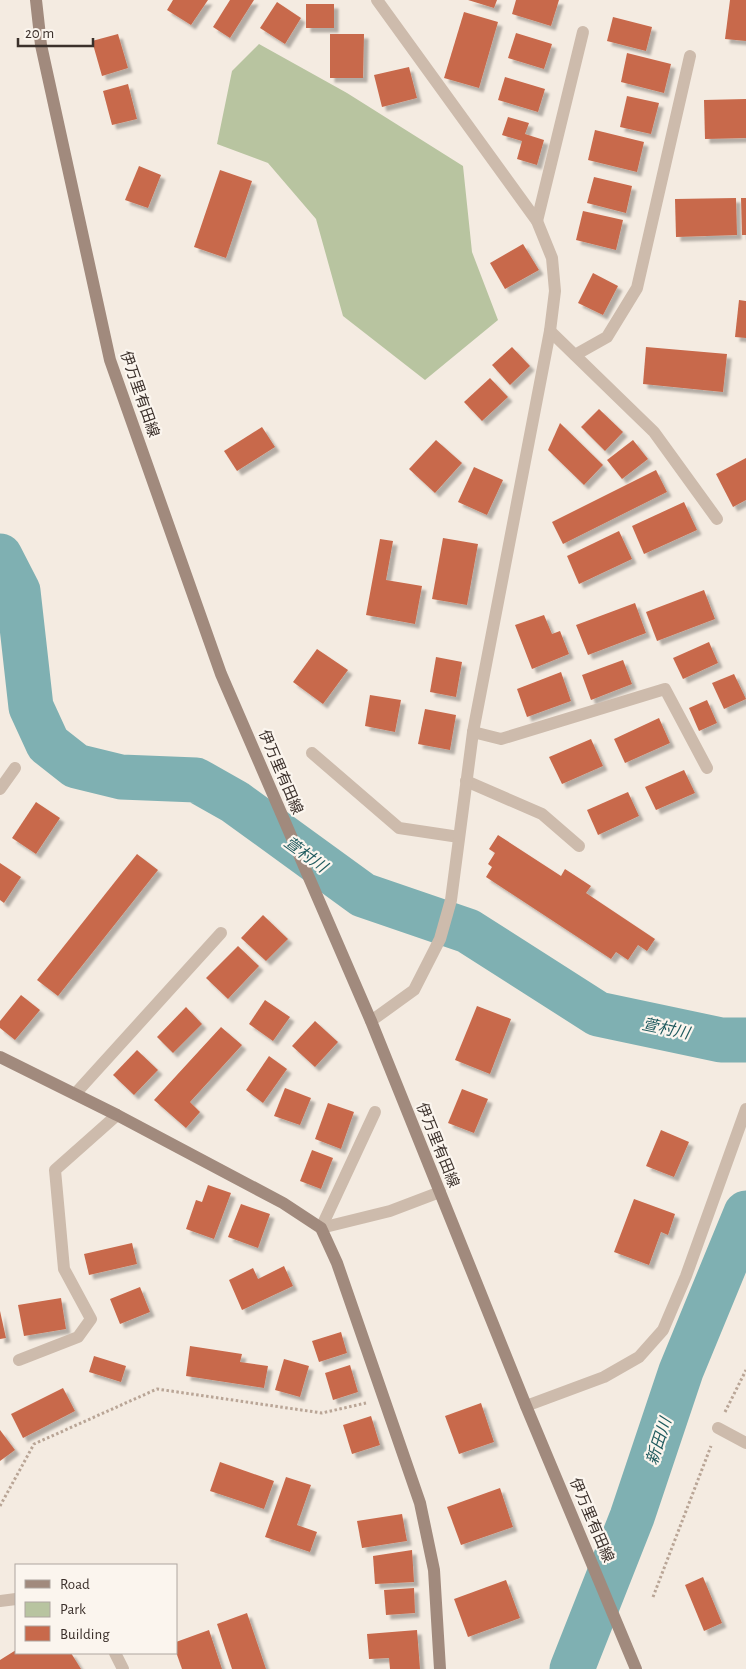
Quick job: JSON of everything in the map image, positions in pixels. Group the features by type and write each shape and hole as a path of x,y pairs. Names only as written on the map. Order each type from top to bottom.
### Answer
{"main road":[{"name":"伊万里有田線","path":"36,0 40,45 110,360 221,674 370,1020 526,1406 636,1669"},
{"path":"0,1057 117,1115 283,1203 320,1228 337,1264 422,1513 434,1570 440,1669"}],"street":[{"path":"370,1020 414,990 440,939 451,900 473,732 550,330 555,291 552,258 537,221 377,0"},
{"path":"537,221 583,32"},
{"path":"575,355 607,337 637,288 690,56"},
{"path":"550,330 654,432 717,519"},
{"path":"473,732 501,740 665,689 707,768"},
{"path":"312,753 399,828 459,837"},
{"path":"0,789 15,768"},
{"path":"466,781 542,814 579,846"},
{"path":"75,1094 221,933"},
{"path":"526,1406 604,1377 639,1357 663,1330 686,1276 746,1109"},
{"path":"320,1228 375,1112"},
{"path":"19,1360 78,1338 91,1319 64,1270 55,1170 117,1115"},
{"path":"320,1228 390,1211 440,1192"},
{"path":"718,1428 746,1443"},
{"path":"0,1601 15,1599"},
{"path":"116,1654 123,1669"}],"path":[{"path":"653,1597 718,1428 746,1370"},
{"path":"0,1506 34,1444 157,1389 322,1413 384,1399"}],"green space":[{"path":"259,44 347,93 463,166 472,252 498,320 425,380 343,316 316,219 268,163 217,144 232,71"}],"building":[{"path":"173,0 208,0 191,25 167,10"},
{"path":"230,0 254,0 230,38 213,27"},
{"path":"468,0 497,0 494,8"},
{"path":"516,0 559,0 551,26 512,14"},
{"path":"730,0 746,0 746,41 725,39"},
{"path":"277,2 301,18 285,44 260,28"},
{"path":"306,4 334,4 334,28 306,28"},
{"path":"464,12 498,22 479,88 444,78"},
{"path":"613,17 652,27 646,51 607,41"},
{"path":"516,33 552,44 544,69 508,58"},
{"path":"118,34 128,68 102,76 92,41"},
{"path":"330,34 364,34 363,78 330,78"},
{"path":"627,53 671,64 664,93 621,82"},
{"path":"409,67 417,98 382,107 374,75"},
{"path":"505,77 545,89 538,112 498,100"},
{"path":"128,84 137,119 112,125 103,91"},
{"path":"627,96 659,103 651,134 620,127"},
{"path":"746,99 746,138 705,139 704,100"},
{"path":"508,117 529,123 525,134 544,140 537,165 517,159 522,141 502,135"},
{"path":"595,130 644,142 637,172 588,160"},
{"path":"139,166 161,175 148,208 125,200"},
{"path":"220,170 252,181 226,258 194,247"},
{"path":"594,177 632,186 626,213 587,203"},
{"path":"736,198 737,235 676,237 675,199"},
{"path":"741,198 746,198 746,235 742,235"},
{"path":"583,211 623,220 616,250 576,240"},
{"path":"523,244 539,270 505,289 490,263"},
{"path":"593,273 618,286 603,315 578,303"},
{"path":"739,300 746,301 746,338 735,337"},
{"path":"512,347 530,366 510,385 492,365"},
{"path":"646,347 727,354 723,392 643,384"},
{"path":"490,378 508,397 482,421 464,402"},
{"path":"599,409 623,432 605,451 581,427"},
{"path":"560,423 603,465 584,485 548,450"},
{"path":"262,427 275,447 237,471 224,451"},
{"path":"436,440 462,463 435,493 409,469"},
{"path":"633,440 648,459 622,479 607,460"},
{"path":"746,458 746,500 733,507 716,474"},
{"path":"474,467 503,480 487,515 458,502"},
{"path":"656,470 667,492 563,544 552,522"},
{"path":"684,502 697,530 644,554 632,526"},
{"path":"619,531 632,559 579,584 567,556"},
{"path":"443,538 478,544 467,605 432,599"},
{"path":"380,539 393,541 386,580 422,586 415,624 366,615"},
{"path":"704,590 715,619 657,641 646,612"},
{"path":"635,603 646,633 588,655 576,625"},
{"path":"544,615 552,634 560,631 569,654 532,669 515,625"},
{"path":"709,642 718,663 683,679 673,658"},
{"path":"317,649 348,670 323,704 293,682"},
{"path":"436,657 462,662 456,697 430,692"},
{"path":"623,660 632,684 591,700 582,675"},
{"path":"561,672 571,701 527,717 517,689"},
{"path":"734,674 746,699 724,709 712,683"},
{"path":"370,695 401,700 395,732 365,726"},
{"path":"707,700 717,723 699,731 689,708"},
{"path":"425,709 456,715 450,750 418,744"},
{"path":"659,718 670,743 625,763 614,739"},
{"path":"591,739 603,766 562,784 549,757"},
{"path":"684,770 695,793 656,810 645,787"},
{"path":"628,792 639,816 598,835 587,810"},
{"path":"36,802 60,818 36,854 12,838"},
{"path":"498,835 561,876 565,869 591,886 586,893 655,939 647,951 638,945 628,960 616,952 611,959 486,877 492,867 488,864 495,853 489,849"},
{"path":"137,854 158,870 58,996 37,980"},
{"path":"0,863 21,877 4,903 0,900"},
{"path":"263,915 288,939 266,961 241,938"},
{"path":"238,946 259,966 228,999 206,978"},
{"path":"21,995 40,1010 15,1040 0,1028 0,1021"},
{"path":"265,1000 290,1017 273,1041 249,1024"},
{"path":"477,1006 511,1019 490,1074 455,1060"},
{"path":"186,1007 202,1024 173,1053 157,1037"},
{"path":"315,1021 338,1042 315,1067 292,1046"},
{"path":"221,1027 242,1045 190,1102 200,1112 186,1128 154,1100"},
{"path":"137,1050 158,1070 134,1095 113,1075"},
{"path":"269,1056 287,1069 263,1103 246,1090"},
{"path":"285,1088 311,1098 300,1125 274,1116"},
{"path":"462,1089 488,1099 474,1133 448,1123"},
{"path":"328,1103 354,1112 341,1149 315,1139"},
{"path":"661,1130 689,1142 674,1177 646,1166"},
{"path":"312,1150 333,1158 321,1189 300,1181"},
{"path":"208,1185 231,1193 214,1239 186,1229 196,1200 202,1202"},
{"path":"634,1199 675,1214 668,1235 661,1232 649,1265 614,1252"},
{"path":"241,1204 270,1214 258,1248 228,1237"},
{"path":"132,1243 137,1264 89,1275 84,1254"},
{"path":"284,1266 293,1286 242,1310 229,1280 253,1268 258,1279"},
{"path":"140,1287 150,1312 120,1324 110,1299"},
{"path":"61,1298 66,1329 24,1336 18,1305"},
{"path":"0,1311 6,1338 0,1339"},
{"path":"341,1332 347,1353 319,1362 312,1341"},
{"path":"190,1346 242,1354 240,1362 268,1366 264,1388 186,1376"},
{"path":"94,1356 126,1366 121,1382 89,1372"},
{"path":"284,1359 309,1366 300,1397 275,1390"},
{"path":"350,1365 358,1392 333,1400 325,1373"},
{"path":"63,1388 75,1411 23,1438 11,1414"},
{"path":"481,1403 494,1442 459,1454 445,1416"},
{"path":"371,1416 380,1445 352,1454 343,1425"},
{"path":"0,1430 15,1450 0,1461"},
{"path":"220,1462 274,1481 264,1509 210,1491"},
{"path":"286,1477 311,1485 297,1525 317,1532 310,1552 265,1537"},
{"path":"500,1488 513,1527 461,1545 447,1507"},
{"path":"402,1514 407,1541 362,1548 357,1521"},
{"path":"412,1550 414,1582 375,1584 373,1556"},
{"path":"703,1577 722,1623 704,1631 685,1585"},
{"path":"506,1580 520,1618 468,1637 454,1599"},
{"path":"414,1588 415,1613 386,1615 384,1590"},
{"path":"247,1613 266,1669 232,1669 217,1624"},
{"path":"209,1630 222,1669 182,1669 177,1654 178,1641"},
{"path":"417,1630 420,1669 390,1669 389,1658 369,1659 367,1634"},
{"path":"15,1651 15,1654 72,1654 81,1669 0,1669 0,1660"}],"waterway":[{"name":"萱村川","path":"0,556 18,591 31,707 48,744 76,766 121,777 196,780 235,802 363,895 468,931 598,1014 721,1040 746,1040"},
{"name":"新田川","path":"572,1669 632,1517 681,1371 746,1213"}]}
